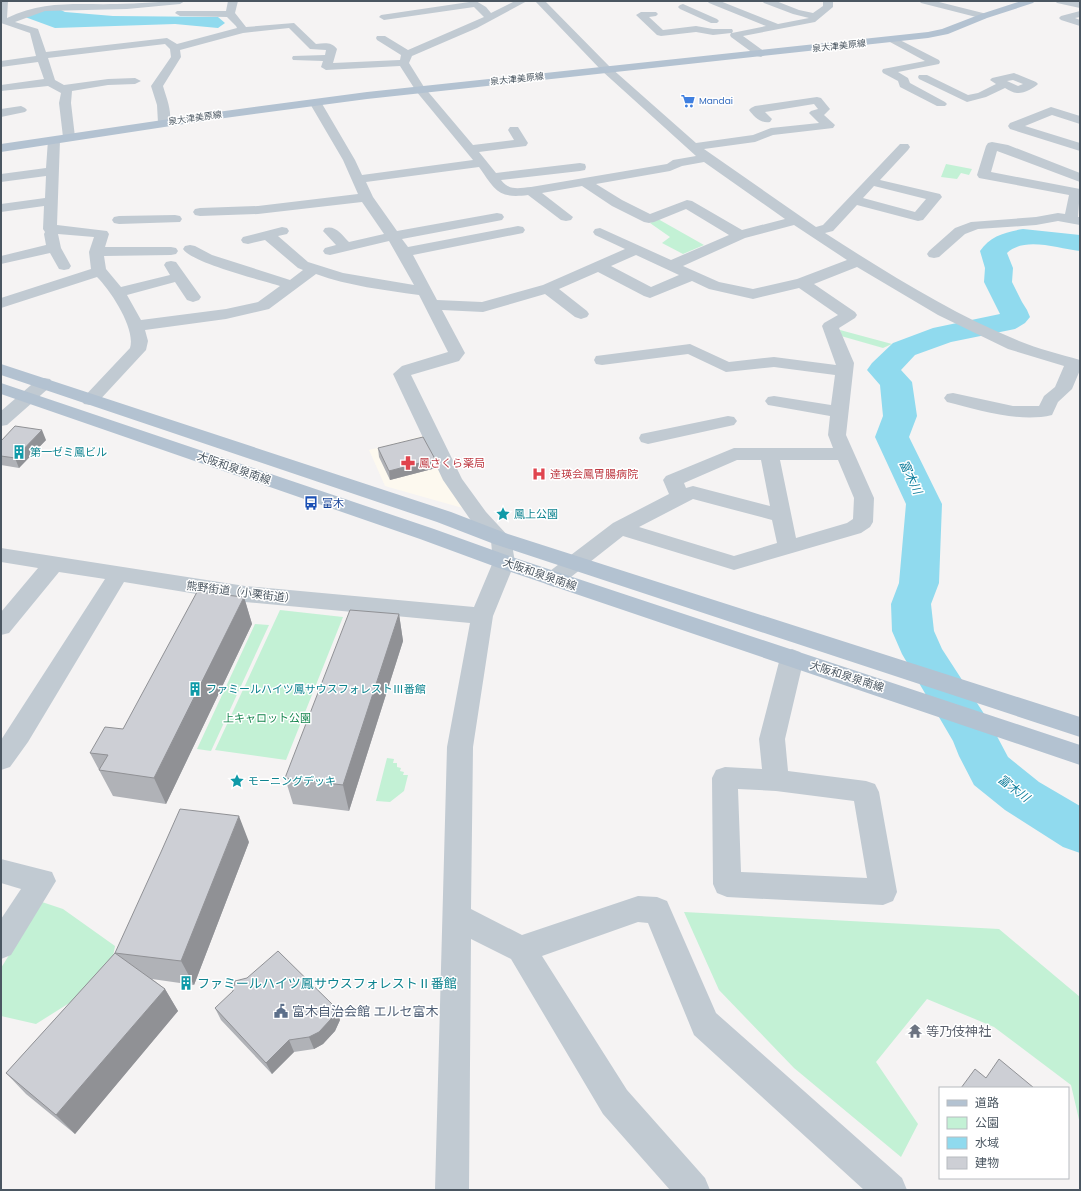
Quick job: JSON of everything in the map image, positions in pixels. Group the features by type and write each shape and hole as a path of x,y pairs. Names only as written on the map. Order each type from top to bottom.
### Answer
{"main road":[{"name":"泉大津美原線","path":"1,148 164,123 420,89 894,40 944,32 984,16 1030,1"},
{"name":"大阪和泉泉南線","path":"1,369 90,400 444,517 501,539 1080,727"},
{"name":"大阪和泉泉南線","path":"1,388 427,534 504,562 1080,755"}],"street":[{"path":"3,1 4,22"},
{"path":"4,22 20,13 45,5 180,1"},
{"path":"230,14 233,1"},
{"path":"494,1 508,8"},
{"path":"297,58 327,62 406,58 474,26 522,1"},
{"path":"540,1 606,69 699,152 814,232 858,261 944,312 1014,345 1077,365 1063,389 1050,400 1046,411 1013,411 953,398"},
{"path":"712,1 778,27"},
{"path":"769,2 785,1"},
{"path":"664,21 651,18 661,33 696,29 731,33 778,27 812,20 815,16 828,7 828,1"},
{"path":"924,1 984,16"},
{"path":"1060,1 1080,5"},
{"path":"724,6 745,2"},
{"path":"769,2 796,12 815,16"},
{"path":"384,17 476,4 484,8 490,18"},
{"path":"683,7 722,19"},
{"path":"180,13 230,14 241,25 242,30"},
{"path":"744,14 712,21 760,54"},
{"path":"1080,14 1064,18 1080,23"},
{"path":"4,22 34,31 50,82"},
{"path":"175,48 242,30 291,25 314,47"},
{"path":"271,38 299,32"},
{"path":"381,38 406,58"},
{"path":"894,40 935,62 887,71 904,80 923,78 942,72 927,64"},
{"path":"1,64 42,57 167,41 175,48 176,57 157,86 163,105 164,123"},
{"path":"300,47 327,46 332,49 327,62 310,68"},
{"path":"406,58 406,68 420,89 482,163 501,189 515,192 530,191 670,167 699,152"},
{"path":"923,78 967,99 982,95 1005,84"},
{"path":"904,80 904,85 941,104"},
{"path":"62,88 108,82 135,81"},
{"path":"1,88 50,82 62,88 67,92 65,103 69,137"},
{"path":"766,119 755,110 817,100 824,109 822,112 815,114 801,115"},
{"path":"315,102 349,160 366,197 404,252 457,353 453,357 408,370 402,374 453,480 479,517 501,539 504,562 482,616 460,747 452,1190"},
{"path":"1,113 21,110"},
{"path":"1080,120 1051,111 1014,126 1080,147"},
{"path":"668,155 699,152 755,138 771,132 828,125 815,114"},
{"path":"755,125 751,121 787,117"},
{"path":"470,149 522,143 514,130"},
{"path":"680,135 695,133"},
{"path":"54,140 50,201 50,229 54,248 64,266"},
{"path":"934,254 960,231 976,225 1036,221 1058,217 1075,220 1076,192 984,175 992,146 1004,148 1080,178"},
{"path":"814,232 828,228 904,147"},
{"path":"358,179 482,163"},
{"path":"492,177 586,166"},
{"path":"1,178 52,171"},
{"path":"584,182 617,203 649,219 687,204 740,235"},
{"path":"854,200 918,217 935,197 872,182"},
{"path":"530,191 566,217"},
{"path":"200,212 258,210 366,197"},
{"path":"1,208 50,201"},
{"path":"90,400 138,350 140,342 135,326 118,292 108,279 99,271 96,263 96,252 102,234 134,206"},
{"path":"330,251 393,236 497,217"},
{"path":"119,220 175,219"},
{"path":"670,266 740,235 797,220"},
{"path":"50,229 102,234"},
{"path":"248,240 285,230"},
{"path":"404,252 518,230"},
{"path":"330,231 346,247"},
{"path":"600,232 714,286 753,294 802,283 858,261"},
{"path":"268,235 303,265 346,279 428,298 483,307 548,288 636,250"},
{"path":"1,260 54,248"},
{"path":"190,249 207,258 291,285"},
{"path":"96,252 170,256 179,277 193,297"},
{"path":"599,266 650,294 691,276"},
{"path":"1,303 84,278 99,271"},
{"path":"135,326 226,314 263,306 310,272"},
{"path":"118,292 179,277"},
{"path":"620,528 734,563 854,528 863,522 864,498 838,435 845,363 830,326 849,315 802,283"},
{"path":"548,288 581,314"},
{"path":"602,360 690,349 726,367 774,362 845,371"},
{"path":"1,421 44,383"},
{"path":"774,401 840,412"},
{"path":"648,438 728,417 734,454"},
{"path":"680,496 673,480 734,454 845,454"},
{"path":"769,454 788,547"},
{"path":"554,579 620,528 680,496 693,492 782,516"},
{"name":"熊野街道（小栗街道）","path":"1,555 118,575 245,594 482,616"},
{"path":"1,627 54,563"},
{"path":"1,760 19,735 118,575"},
{"path":"776,780 772,739 792,658"},
{"path":"725,778 776,780 866,792 883,892 727,884 725,778"},
{"path":"1,871 42,881 1,945"},
{"path":"521,949 638,909 657,910 705,1024 890,1190"},
{"path":"458,917 521,949 615,1102 693,1190"}],"shaded area":[{"path":"422,436 441,473 466,509 385,486 369,450"}],"green space":[{"path":"946,164 972,169 969,175 961,173 957,179 941,177"},
{"path":"658,219 704,245 683,254 662,243 670,237 650,223"},
{"path":"840,330 892,344 883,348 841,336"},
{"name":"上キャロット公園","path":"280,610 343,617 286,760 215,750"},
{"path":"255,624 269,625 211,751 197,749"},
{"path":"387,758 394,759 393,763 397,763 397,767 401,768 400,771 404,772 403,775 408,775 404,791 390,802 376,801"},
{"path":"42,902 63,909 115,946 109,978 36,1024 1,1016 1,968"},
{"name":"等乃伎神社","path":"684,912 999,929 1080,997 1080,1124 1071,1085 994,1027 927,999 876,1062 918,1124 901,1157 794,1068 719,990"}],"water":[{"path":"55,7 65,12 113,16 218,17 225,23 218,28 175,24 55,28 25,17"}],"building":[{"path":"15,426 42,430 15,458 1,456 1,441"},
{"path":"423,437 435,459 389,471 378,448"},
{"path":"197,592 244,597 154,778 99,770 108,755 90,753 105,727 123,729"},
{"path":"350,610 399,614 343,785 285,778"},
{"path":"180,809 239,816 181,961 115,953 161,852"},
{"name":"富木自治会館 エルセ富木","path":"278,951 336,1008 331,1019 319,1032 309,1037 289,1040 266,1063 215,1008 233,991 235,981 247,978"},
{"path":"115,953 165,989 56,1115 6,1073"},
{"path":"999,1059 1033,1087 962,1087 975,1069 986,1078"}],"waterway":[{"name":"富木川","path":"1080,243 1034,237 1012,238 1002,243 993,251 999,268 998,282 1009,306 1013,310 1015,317 1005,323 944,334 904,349 883,370 896,382 900,416 892,437 924,504 919,583 911,604 913,631 923,654 974,736 982,756 991,771 1022,796 1080,832"}],"place":[{"name":"Mandai","path":"688,101"},
{"name":"第一ゼミ鳳ビル","path":"19,452"},
{"name":"鳳さくら薬局","path":"408,463"},
{"name":"達瑛会鳳胃腸病院","path":"539,474"},
{"name":"富木","path":"311,503"},
{"name":"鳳上公園","path":"503,514"},
{"name":"ファミールハイツ鳳サウスフォレストⅢ番館","path":"195,689"},
{"name":"モーニングデッキ","path":"237,781"},
{"name":"ファミールハイツ鳳サウスフォレストⅡ番館","path":"186,983"},
{"name":"富木自治会館 エルセ富木","path":"281,1011"},
{"name":"等乃伎神社","path":"915,1031"}]}
